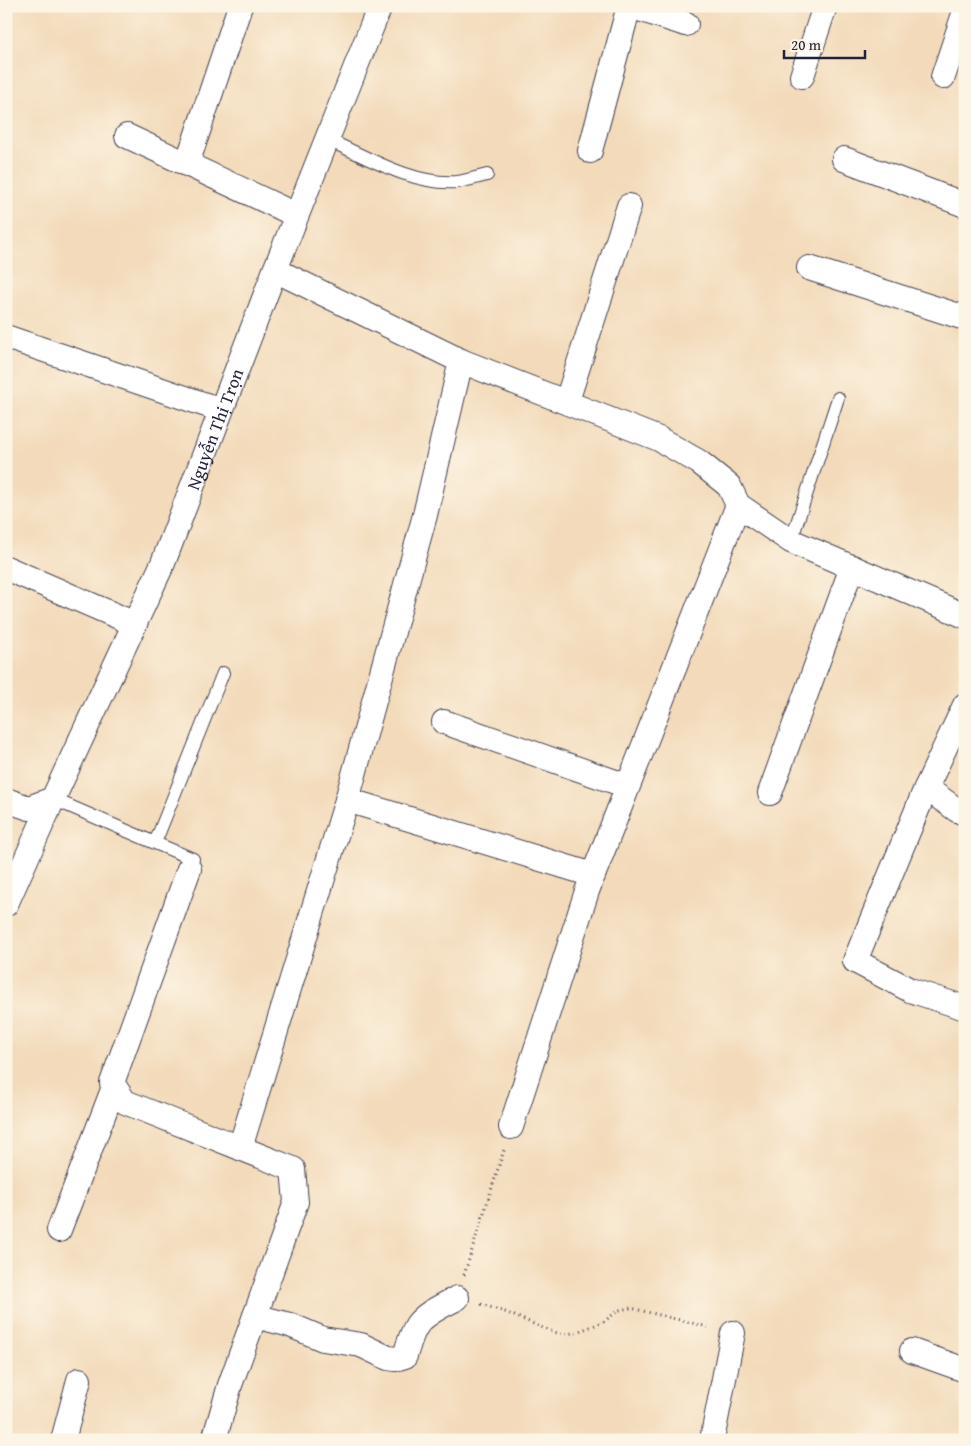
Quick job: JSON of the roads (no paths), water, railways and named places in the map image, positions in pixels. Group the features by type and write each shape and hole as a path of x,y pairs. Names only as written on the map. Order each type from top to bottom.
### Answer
{"street":[{"path":"186,164 240,6"},
{"name":"Nguyễn Thị Trọn","path":"6,904 164,563 296,215 380,6"},
{"path":"590,151 629,6 686,24"},
{"path":"802,76 825,6"},
{"path":"943,77 965,11"},
{"path":"127,136 296,215"},
{"path":"844,159 965,205"},
{"path":"567,401 629,206"},
{"path":"809,268 965,318"},
{"path":"275,270 461,361 660,439 699,462 729,486 738,505 790,541 965,616"},
{"path":"6,337 221,410"},
{"path":"240,1148 347,800 425,515 461,361"},
{"path":"511,1127 593,875 738,505"},
{"path":"770,793 852,567"},
{"path":"6,568 135,624"},
{"path":"965,705 926,788 855,961 910,990 965,1008"},
{"path":"444,722 627,786"},
{"path":"926,788 957,810 965,813"},
{"path":"6,800 29,808 53,799"},
{"path":"347,800 593,875"},
{"path":"189,869 112,1083 125,1102 293,1170 296,1202 230,1385 214,1440"},
{"path":"59,1230 114,1087"},
{"path":"255,1316 290,1324 323,1339 362,1345 388,1358 395,1359 404,1356 418,1324 439,1308 457,1298"},
{"path":"712,1440 733,1333"},
{"path":"912,1351 965,1370"},
{"path":"63,1440 79,1380"}],"lane":[{"path":"326,139 410,177 431,181 457,182 487,175"},
{"path":"790,541 838,398"},
{"path":"155,843 223,673"},
{"path":"53,799 192,859 189,869"}]}
